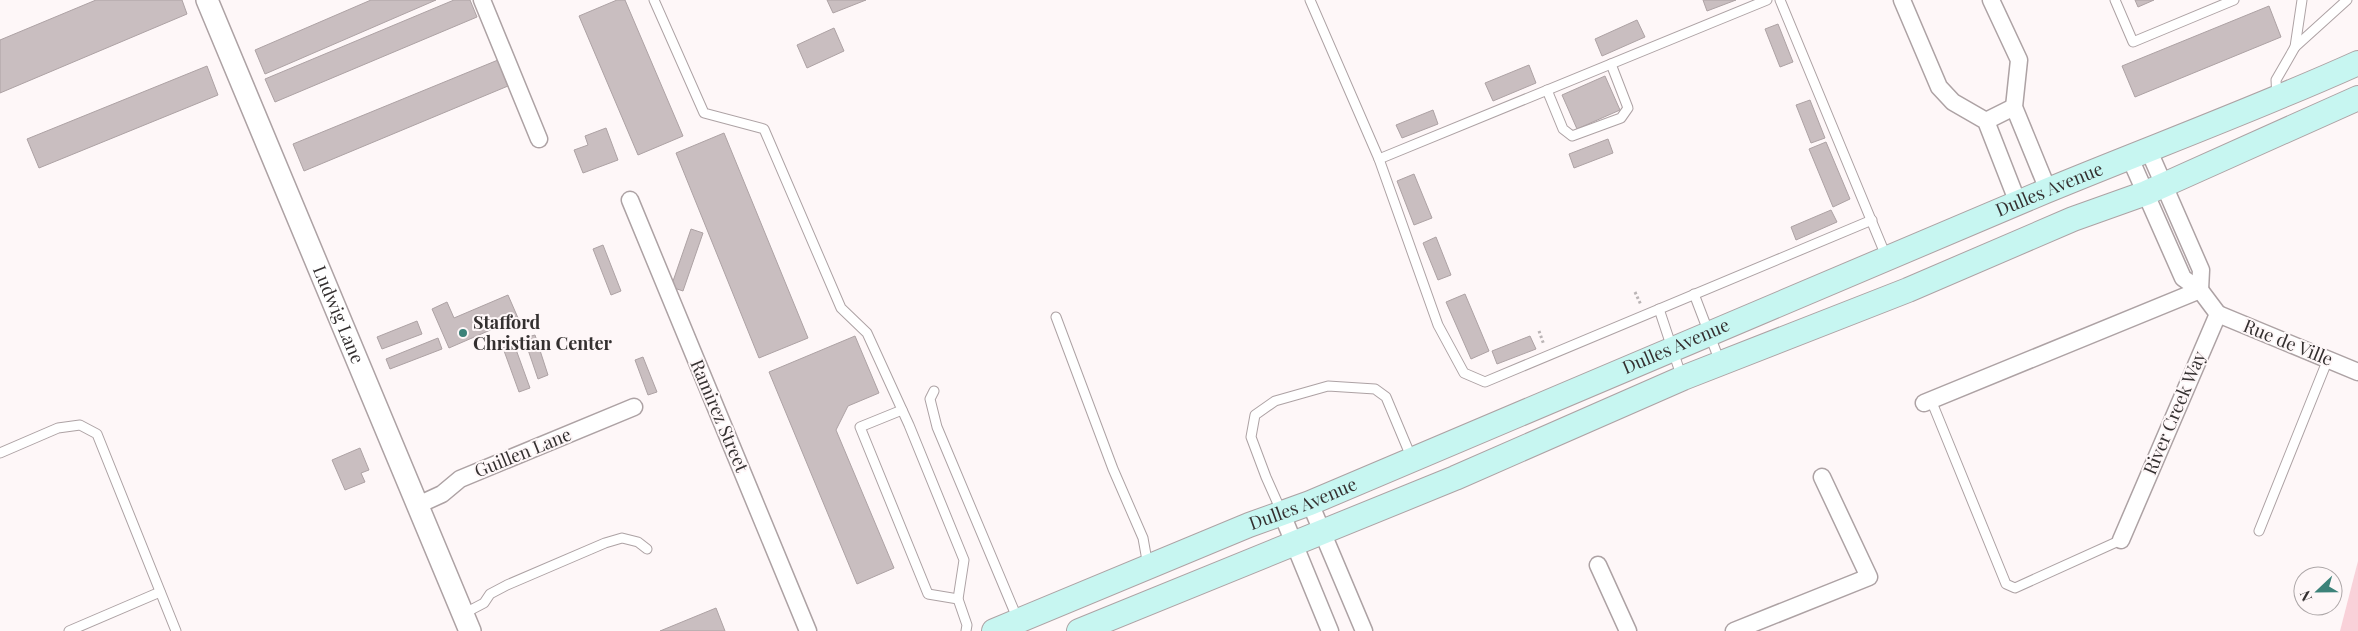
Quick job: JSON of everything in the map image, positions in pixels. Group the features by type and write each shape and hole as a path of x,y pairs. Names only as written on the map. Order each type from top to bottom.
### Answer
{"main road":[{"name":"Dulles Avenue","path":"994,631 1249,525 1310,503 2048,190 2277,99 2358,63"},
{"name":"Dulles Avenue","path":"1079,631 1455,478 1683,378 1908,290 2073,219 2155,189 2358,98"}],"street":[{"name":"Ludwig Lane","path":"207,0 466,622"},
{"path":"482,0 539,139"},
{"path":"1902,0 1939,87 1953,102 1986,121 2018,203"},
{"path":"1991,0 2019,60 2014,107 2048,190"},
{"path":"1986,121 2014,107"},
{"path":"2140,155 2155,189 2183,278 2200,290 2218,314"},
{"name":"Ramirez Street","path":"630,200 808,631"},
{"path":"1928,401 2200,290"},
{"name":"Rue de Ville","path":"2218,314 2358,372"},
{"name":"River Creek Way","path":"2121,540 2218,314"},
{"name":"Guillen Lane","path":"418,506 442,494 460,479 634,407"},
{"path":"1734,631 1869,577 1822,477"},
{"path":"1310,503 1364,631"},
{"path":"1282,514 1330,631"},
{"path":"1598,564 1628,631"}],"lane":[{"path":"654,0 704,113 764,129 841,308 867,333 902,410 964,560 958,599 967,625 966,631"},
{"path":"1310,0 1379,159 1438,325 1464,373 1485,382 1872,220"},
{"path":"1379,159 1767,0"},
{"path":"1780,0 1887,258"},
{"path":"2116,0 2133,42 2234,0"},
{"path":"2295,47 2302,0"},
{"path":"2277,99 2276,80 2295,47 2341,2"},
{"path":"1547,90 1563,130 1572,136 1622,118 1628,108 1611,64"},
{"path":"1694,294 1721,364"},
{"path":"1659,309 1683,378"},
{"path":"1056,317 1113,469 1143,538 1148,566"},
{"path":"2259,531 2328,359"},
{"path":"1282,514 1251,437 1255,415 1275,401 1328,386 1375,389 1386,397 1412,460"},
{"path":"934,391 930,398 938,427 1018,621"},
{"path":"1928,401 2006,584 2016,588 2121,540"},
{"path":"902,410 860,427 928,594 958,599"},
{"path":"0,453 58,428 80,425 97,434 176,631"},
{"path":"466,622 490,594 605,543 622,538 638,542 648,549"},
{"path":"69,631 160,592"}],"shaded area":[{"path":"2358,561 2358,631 2340,631"}],"building":[{"path":"96,0 182,0 187,14 0,93 0,40"},
{"path":"371,0 436,0 265,74 255,50"},
{"path":"454,0 470,0 477,17 275,102 265,79"},
{"path":"617,0 625,0 683,136 638,155 579,16"},
{"path":"827,0 866,0 833,13"},
{"path":"1703,0 1736,0 1707,11"},
{"path":"2135,0 2154,0 2138,7"},
{"path":"2269,6 2281,37 2135,97 2122,66"},
{"path":"1637,20 1645,37 1602,56 1595,39"},
{"path":"1778,24 1793,62 1780,67 1765,29"},
{"path":"834,28 844,51 807,68 797,45"},
{"path":"498,60 508,86 304,171 293,144"},
{"path":"1529,65 1536,83 1493,101 1485,83"},
{"path":"207,66 218,95 39,168 27,139"},
{"path":"1605,76 1620,110 1577,129 1562,95"},
{"path":"1810,100 1825,138 1811,143 1796,105"},
{"path":"1433,110 1438,124 1402,138 1396,125"},
{"path":"606,128 618,160 583,173 574,150 588,145 585,136"},
{"path":"724,133 808,338 759,358 676,153"},
{"path":"1608,139 1613,153 1574,168 1569,154"},
{"path":"1826,142 1850,199 1833,207 1809,149"},
{"path":"1414,174 1432,218 1414,225 1397,181"},
{"path":"1831,210 1837,222 1796,240 1791,227"},
{"path":"691,229 703,233 683,291 671,287"},
{"path":"1436,237 1451,275 1438,280 1423,243"},
{"path":"603,245 621,291 611,295 593,249"},
{"path":"1465,294 1489,351 1471,359 1446,302"},
{"name":"Stafford Christian Center","path":"508,295 518,318 449,348 432,309 447,302 454,318"},
{"path":"417,321 422,334 382,349 377,337"},
{"path":"535,335 548,375 538,379 524,338"},
{"path":"855,336 879,393 848,406 836,430 894,568 857,584 769,372"},
{"path":"1530,336 1536,349 1497,364 1492,351"},
{"path":"438,338 442,349 390,369 386,359"},
{"path":"514,344 530,388 519,392 503,348"},
{"path":"643,357 657,392 648,395 635,360"},
{"path":"360,448 369,470 361,473 365,482 345,490 332,460"},
{"path":"716,608 725,631 660,631"}],"place":[{"name":"Stafford Christian Center","path":"463,333"}]}
